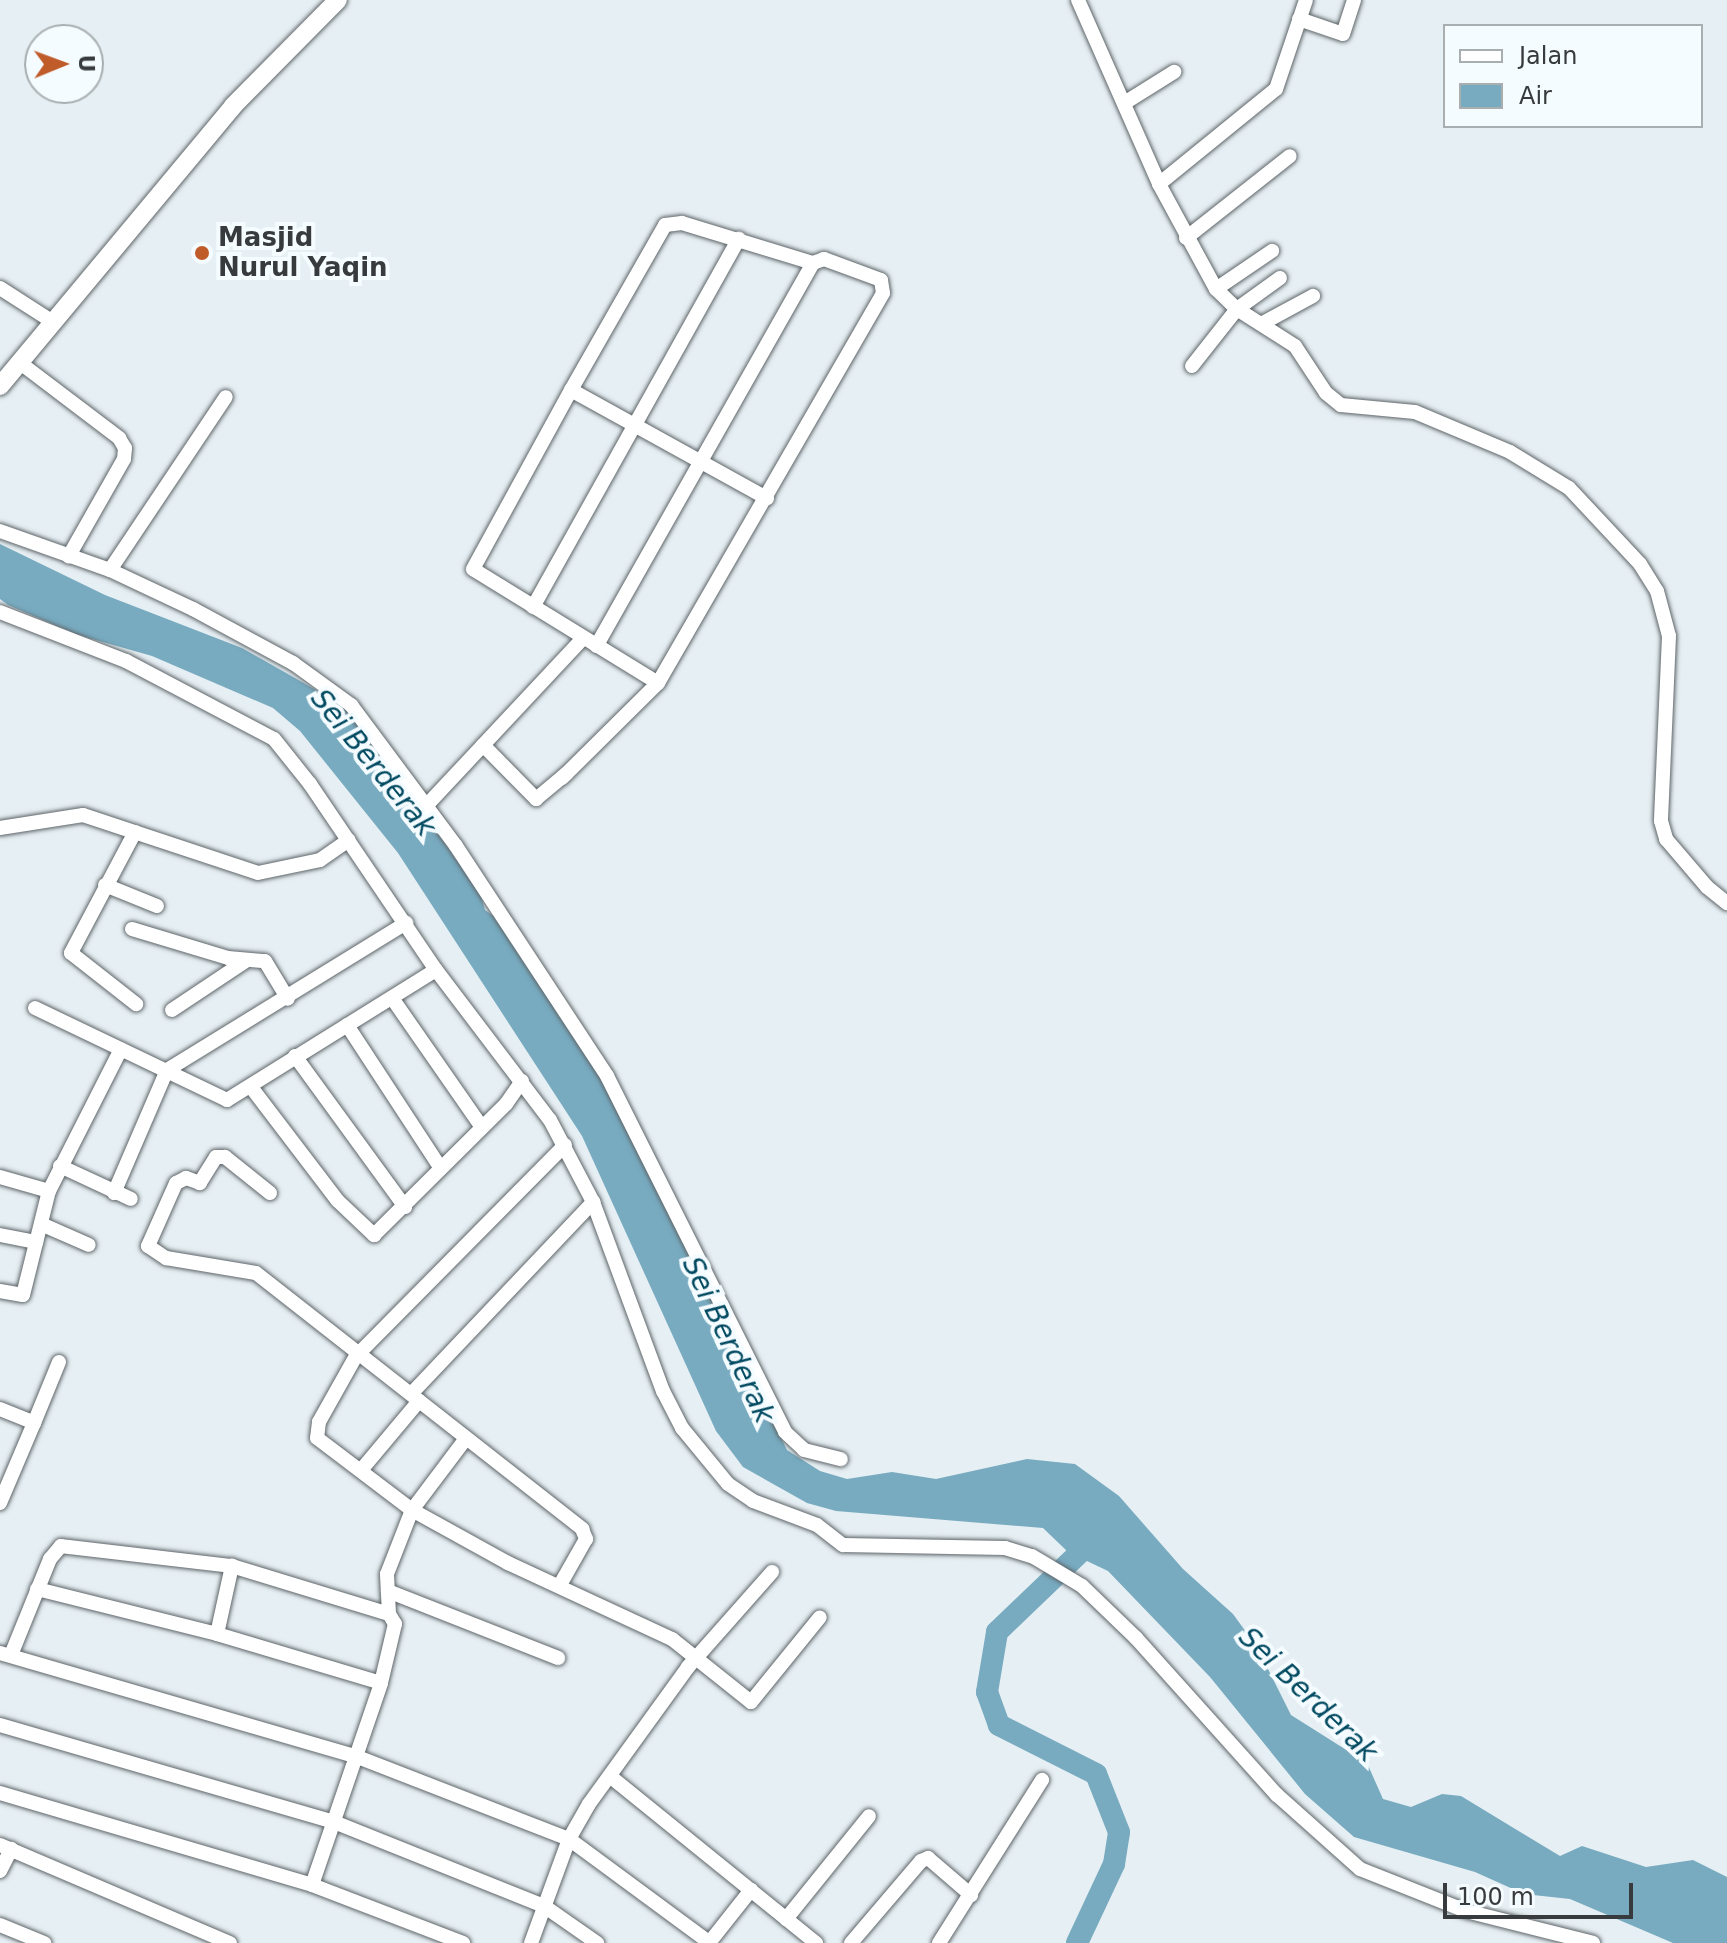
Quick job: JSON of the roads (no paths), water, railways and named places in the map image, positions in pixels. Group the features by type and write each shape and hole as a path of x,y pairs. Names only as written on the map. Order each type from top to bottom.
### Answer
{"main road":[{"path":"0,386 50,320 252,86 338,0"}],"street":[{"path":"1159,184 1276,89 1306,0"},
{"path":"1299,19 1343,34 1354,0"},
{"path":"1081,1 1159,184 1216,289 1237,309 1295,346 1326,393 1341,405 1415,412 1510,452 1569,488 1640,564 1657,591 1669,636 1661,821 1666,839 1707,887 1727,903"},
{"path":"1126,102 1174,72"},
{"path":"1186,238 1290,156"},
{"path":"483,745 536,799 565,775 658,683 883,293 881,280 824,259 813,263 682,223 665,225 473,567 658,683"},
{"path":"533,607 739,239"},
{"path":"1216,289 1272,251"},
{"path":"596,646 813,263"},
{"path":"1192,366 1237,309 1280,278"},
{"path":"0,288 50,320"},
{"path":"1263,323 1313,296"},
{"path":"19,362 119,438 125,448 124,459 69,556"},
{"path":"571,390 767,498"},
{"path":"110,570 226,397"},
{"path":"0,531 110,570 293,663 351,705 426,806 607,1076 785,1432 804,1450 841,1459"},
{"path":"0,612 126,661 274,739 349,840 436,970 522,1081 565,1145 593,1202 663,1391 682,1428 728,1484 753,1501 817,1525 843,1545 1005,1548 1032,1556 1082,1586 1136,1638 1277,1795 1360,1869 1466,1911 1593,1943"},
{"path":"426,806 583,638"},
{"path":"0,828 83,815 258,873 320,860 349,840"},
{"path":"135,832 77,936 72,956 136,1004"},
{"path":"105,885 157,906"},
{"path":"114,1193 167,1070 288,999 406,923"},
{"path":"132,929 247,960 265,961 288,999"},
{"path":"172,1010 247,960"},
{"path":"35,1008 167,1070 219,1100 251,1087 295,1056 436,970"},
{"path":"392,998 481,1126"},
{"path":"347,1025 440,1167"},
{"path":"0,1291 23,1295 49,1191 121,1049"},
{"path":"295,1056 405,1207"},
{"path":"251,1087 321,1181 371,1234 405,1207 522,1081"},
{"path":"565,1145 356,1356 316,1434 412,1510 508,1563 561,1583 672,1639 754,1702 820,1617"},
{"path":"270,1193 220,1155 200,1183 186,1178 176,1183 148,1246 166,1258 256,1273 356,1356 415,1398 464,1441 585,1532 586,1539 561,1583"},
{"path":"60,1166 131,1199"},
{"path":"0,1177 49,1191"},
{"path":"362,1469 415,1398 593,1202"},
{"path":"41,1224 89,1245"},
{"path":"0,1235 36,1242"},
{"path":"0,1503 59,1362"},
{"path":"0,1409 34,1423"},
{"path":"312,1885 381,1683 395,1624 389,1614 387,1574 412,1510 464,1441"},
{"path":"389,1614 232,1566 61,1546 6,1654 355,1756 569,1839 709,1943 751,1890"},
{"path":"217,1634 232,1566"},
{"path":"531,1943 569,1839 697,1661 772,1572"},
{"path":"37,1589 217,1634 381,1683"},
{"path":"388,1591 558,1658"},
{"path":"0,1725 334,1822 544,1906 597,1943"},
{"path":"611,1777 816,1943"},
{"path":"939,1943 1042,1780"},
{"path":"0,1793 312,1885 463,1943"},
{"path":"786,1919 869,1816"},
{"path":"1,1867 5,1847 230,1943"},
{"path":"851,1943 921,1861 928,1858 971,1895"},
{"path":"0,1925 44,1943"}],"water":[{"name":"Sei Berderak","path":"0,544 105,595 242,648 346,707 480,892 485,910 502,922 554,998 571,1034 590,1055 787,1450 820,1471 847,1479 892,1472 936,1479 1027,1459 1075,1464 1119,1496 1183,1569 1233,1614 1257,1647 1291,1715 1367,1763 1383,1799 1411,1807 1442,1794 1461,1796 1560,1856 1582,1846 1646,1867 1693,1860 1727,1877 1727,1943 1673,1943 1570,1899 1524,1894 1475,1872 1354,1837 1305,1794 1210,1677 1108,1571 1068,1552 1043,1528 836,1511 807,1503 743,1467 716,1431 582,1136 398,853 300,731 273,708 152,656 78,635 8,605 0,599"}],"waterway":[{"path":"1077,1943 1114,1864 1119,1832 1096,1774 999,1725 987,1692 997,1632 1095,1538"}],"place":[{"name":"Masjid Nurul Yaqin","path":"202,253"}]}
